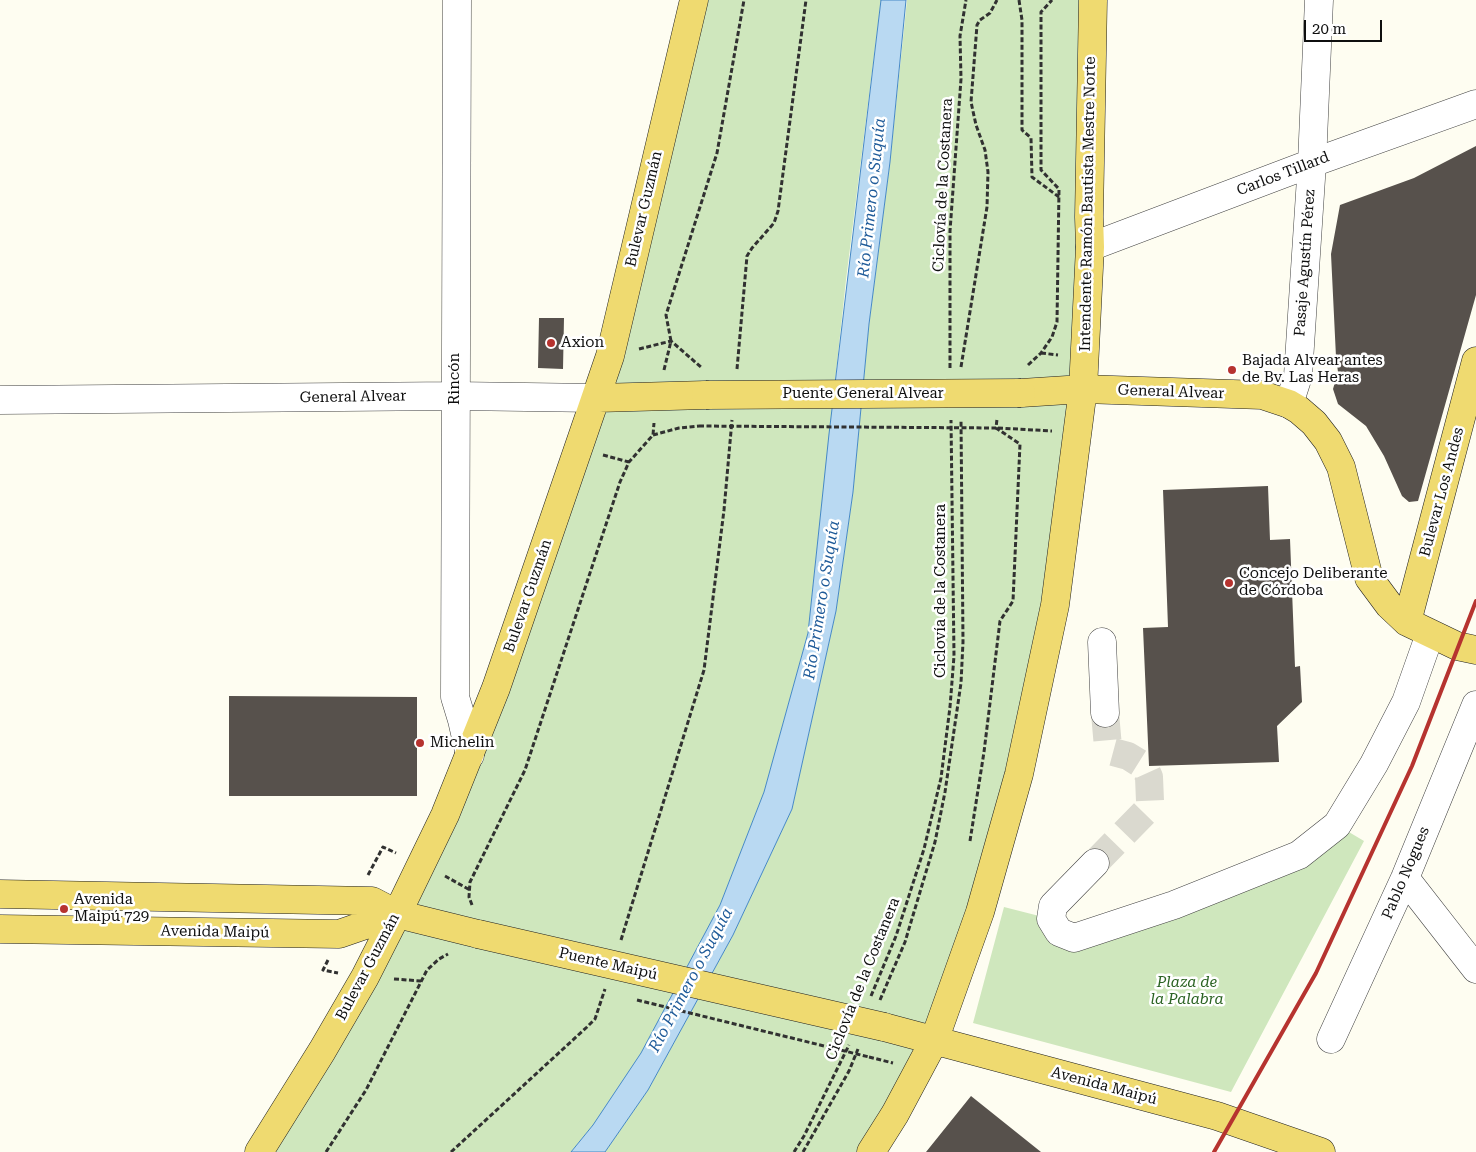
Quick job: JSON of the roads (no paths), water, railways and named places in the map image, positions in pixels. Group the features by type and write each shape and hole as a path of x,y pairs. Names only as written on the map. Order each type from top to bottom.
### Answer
{"main road":[{"name":"Bulevar Guzmán","path":"259,1152 332,1034 365,976 445,815 470,755 515,635 577,448 610,356 694,0"},
{"name":"Intendente Ramón Bautista Mestre Norte","path":"871,1152 895,1114 934,1040 980,912 1019,774 1055,606 1083,389 1090,247 1093,0"},
{"name":"Bulevar Los Andes","path":"1419,628 1476,361"},
{"name":"General Alvear","path":"596,398 658,396 708,383"},
{"name":"Puente General Alvear","path":"708,383 1014,385"},
{"name":"General Alvear","path":"1014,385 1262,395 1299,410 1314,423 1328,441 1341,467 1369,578 1389,605 1419,628 1457,646 1476,650"},
{"path":"0,894 354,900 372,901 397,914"},
{"name":"Avenida Maipú","path":"0,929 339,934 397,914"},
{"name":"Puente Maipú","path":"397,914 469,932 890,1021"},
{"name":"Avenida Maipú","path":"890,1021 934,1040 1217,1116 1321,1152"}],"street":[{"name":"Rincón","path":"457,0 455,697 470,755"},
{"name":"Pasaje Agustín Pérez","path":"1288,404 1298,376 1312,163 1319,0"},
{"name":"Carlos Tillard","path":"1090,247 1312,163 1476,104"},
{"name":"General Alvear","path":"0,400 455,396 596,398"},
{"path":"1095,863 1053,906 1051,919 1060,932 1074,938 1174,905 1300,855 1337,825 1374,764 1406,702 1419,628"},
{"path":"1102,642 1105,713"},
{"name":"Pablo Nogues","path":"1330,1038 1405,878 1476,705"},
{"path":"1405,878 1476,969"}],"water":[{"name":"Río Primero o Suquía","path":"881,0 906,0 890,162 869,324 853,492 836,611 792,809 733,935 648,1090 605,1152 571,1152 593,1125 641,1053 720,905 764,792 808,633 829,434"}],"tunnel":[{"path":"1095,863 1146,811 1150,801 1149,777 1144,766 1128,756 1113,752 1108,747 1105,713"}],"railway":[{"path":"1214,1152 1316,973 1412,766 1476,601"}],"place":[{"name":"Axion","path":"551,343"},
{"name":"Bajada Alvear antes de Bv. Las Heras","path":"1232,370"},
{"name":"Concejo Deliberante de Córdoba","path":"1229,583"},
{"name":"Michelin","path":"420,743"},
{"name":"Avenida Maipú 729","path":"64,909"}],"park label":[{"name":"Plaza de la Palabra","path":"1187,992"}]}
